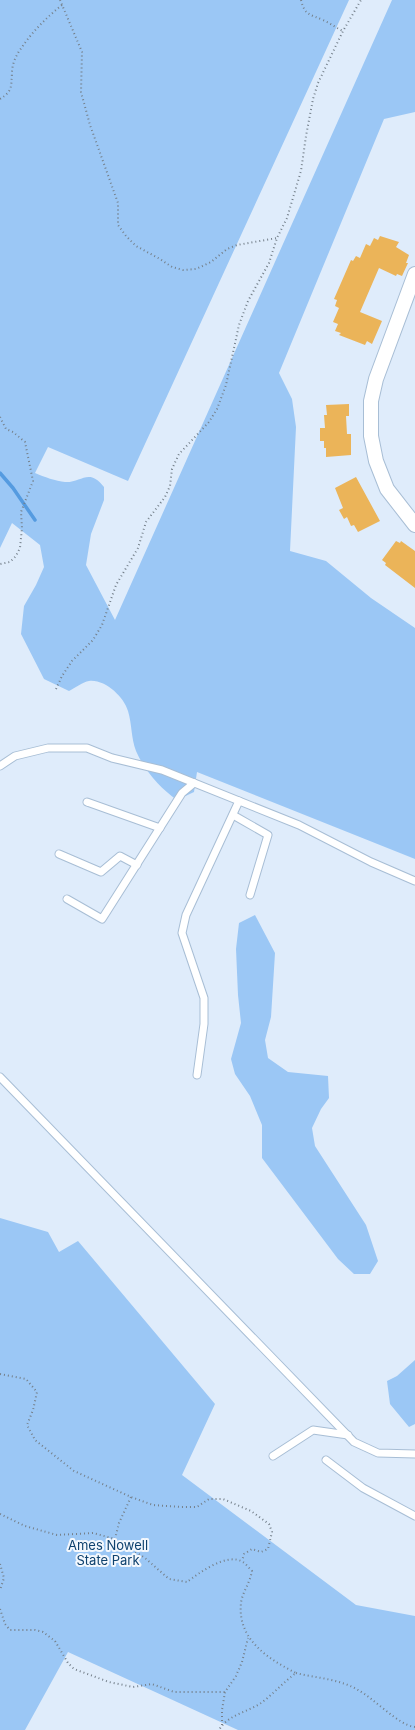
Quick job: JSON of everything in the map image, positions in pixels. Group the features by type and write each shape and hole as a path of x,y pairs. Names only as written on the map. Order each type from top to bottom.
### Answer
{"street":[{"path":"415,274 376,379 371,416 372,442 376,461 387,489 415,525"}],"lane":[{"path":"0,766 15,756 48,748 87,748 112,758 162,770 299,825 371,862 415,881"},
{"path":"67,899 102,919 182,794 194,783"},
{"path":"197,1075 204,1024 204,998 182,933 186,915 239,801"},
{"path":"87,802 160,828"},
{"path":"233,815 268,835 250,895"},
{"path":"59,854 101,872 120,856 137,865"},
{"path":"0,1077 354,1442 378,1453 415,1454"},
{"path":"272,1456 312,1430 348,1435"},
{"path":"326,1460 363,1488 415,1516"}],"path":[{"path":"60,0 82,52 81,92 90,125 118,203 118,225 126,236 136,246 172,267 183,270 196,269 211,262 227,249 277,238"},
{"path":"301,0 306,13 343,31"},
{"path":"56,689 69,666 94,640 102,625 116,585 138,548 146,522 165,497 170,486 172,469 179,454 210,422 217,408 226,385 239,326 248,301 269,263 277,238 287,218 301,172 313,99 318,83 343,31 361,0"},
{"path":"0,99 7,94 12,85 12,72 15,60 22,47 48,16 62,5"},
{"path":"0,417 6,429 13,432 25,442 33,481 20,512 22,528 20,548 16,556 10,562 0,564"},
{"path":"0,1374 26,1379 37,1392 33,1410 27,1424 35,1440 74,1472 152,1505 197,1507 209,1499 223,1498 251,1511 270,1524 272,1532 268,1550 261,1552 252,1549 244,1554 242,1561"},
{"path":"115,1539 119,1523 131,1497"},
{"path":"0,1514 24,1526 57,1534 93,1533 115,1539 145,1558 169,1579 187,1582 201,1572 221,1562 235,1559 242,1561 252,1571 250,1581 241,1601 241,1618 248,1638 274,1662 296,1673 352,1686 414,1727"},
{"path":"0,1564 4,1578 0,1590"},
{"path":"0,1609 5,1624 10,1630 35,1630 43,1632 55,1641 68,1664 74,1669 109,1682 133,1687 152,1684 174,1692 225,1692"},
{"path":"222,1725 222,1710 225,1692 239,1669 248,1638"},
{"path":"219,1730 222,1725 232,1716 252,1709 265,1700 275,1689 296,1673"}],"green space":[{"path":"0,0 349,0 128,481 48,447 35,473 50,479 65,482 71,482 85,477 94,478 104,487 104,500 91,534 86,565 115,620 392,0 415,0 415,112 384,119 279,373 292,399 296,427 290,551 326,561 371,598 415,628 415,859 197,772 194,792 177,800 153,778 139,758 134,746 128,711 118,695 107,686 95,681 89,681 69,691 44,679 21,634 24,606 44,567 40,545 12,523 0,548"},
{"path":"255,915 275,953 271,1017 265,1040 268,1058 288,1072 328,1076 329,1098 321,1109 312,1128 315,1146 366,1225 378,1261 370,1274 354,1274 338,1259 262,1158 262,1125 250,1096 235,1074 231,1059 241,1023 236,949 239,923"},
{"name":"Ames Nowell State Park","path":"0,1218 48,1232 59,1252 78,1241 215,1404 182,1475 356,1605 415,1616 415,1730 238,1730 68,1652 25,1730 0,1730"},
{"path":"415,1360 415,1424 409,1427 390,1404 387,1381 397,1376"}],"building":[{"path":"380,236 399,242 396,247 409,255 406,263 408,263 402,276 397,274 396,276 379,268 360,312 382,321 372,344 367,341 365,345 339,335 341,333 335,331 338,324 333,322 339,308 335,306 337,300 334,299 351,260 353,261 356,256 360,258 366,244 370,246 374,238 378,240"},
{"path":"349,404 349,416 346,416 347,434 351,434 351,455 326,457 324,441 320,441 320,428 325,428 324,415 327,415 326,405"},
{"path":"356,477 380,521 358,532 354,525 351,526 347,517 344,519 339,510 343,508 335,488"},
{"path":"396,541 400,543 401,541 415,551 415,588 385,565 386,563 382,560"}],"waterway":[{"path":"0,473 13,488 35,520"}]}
